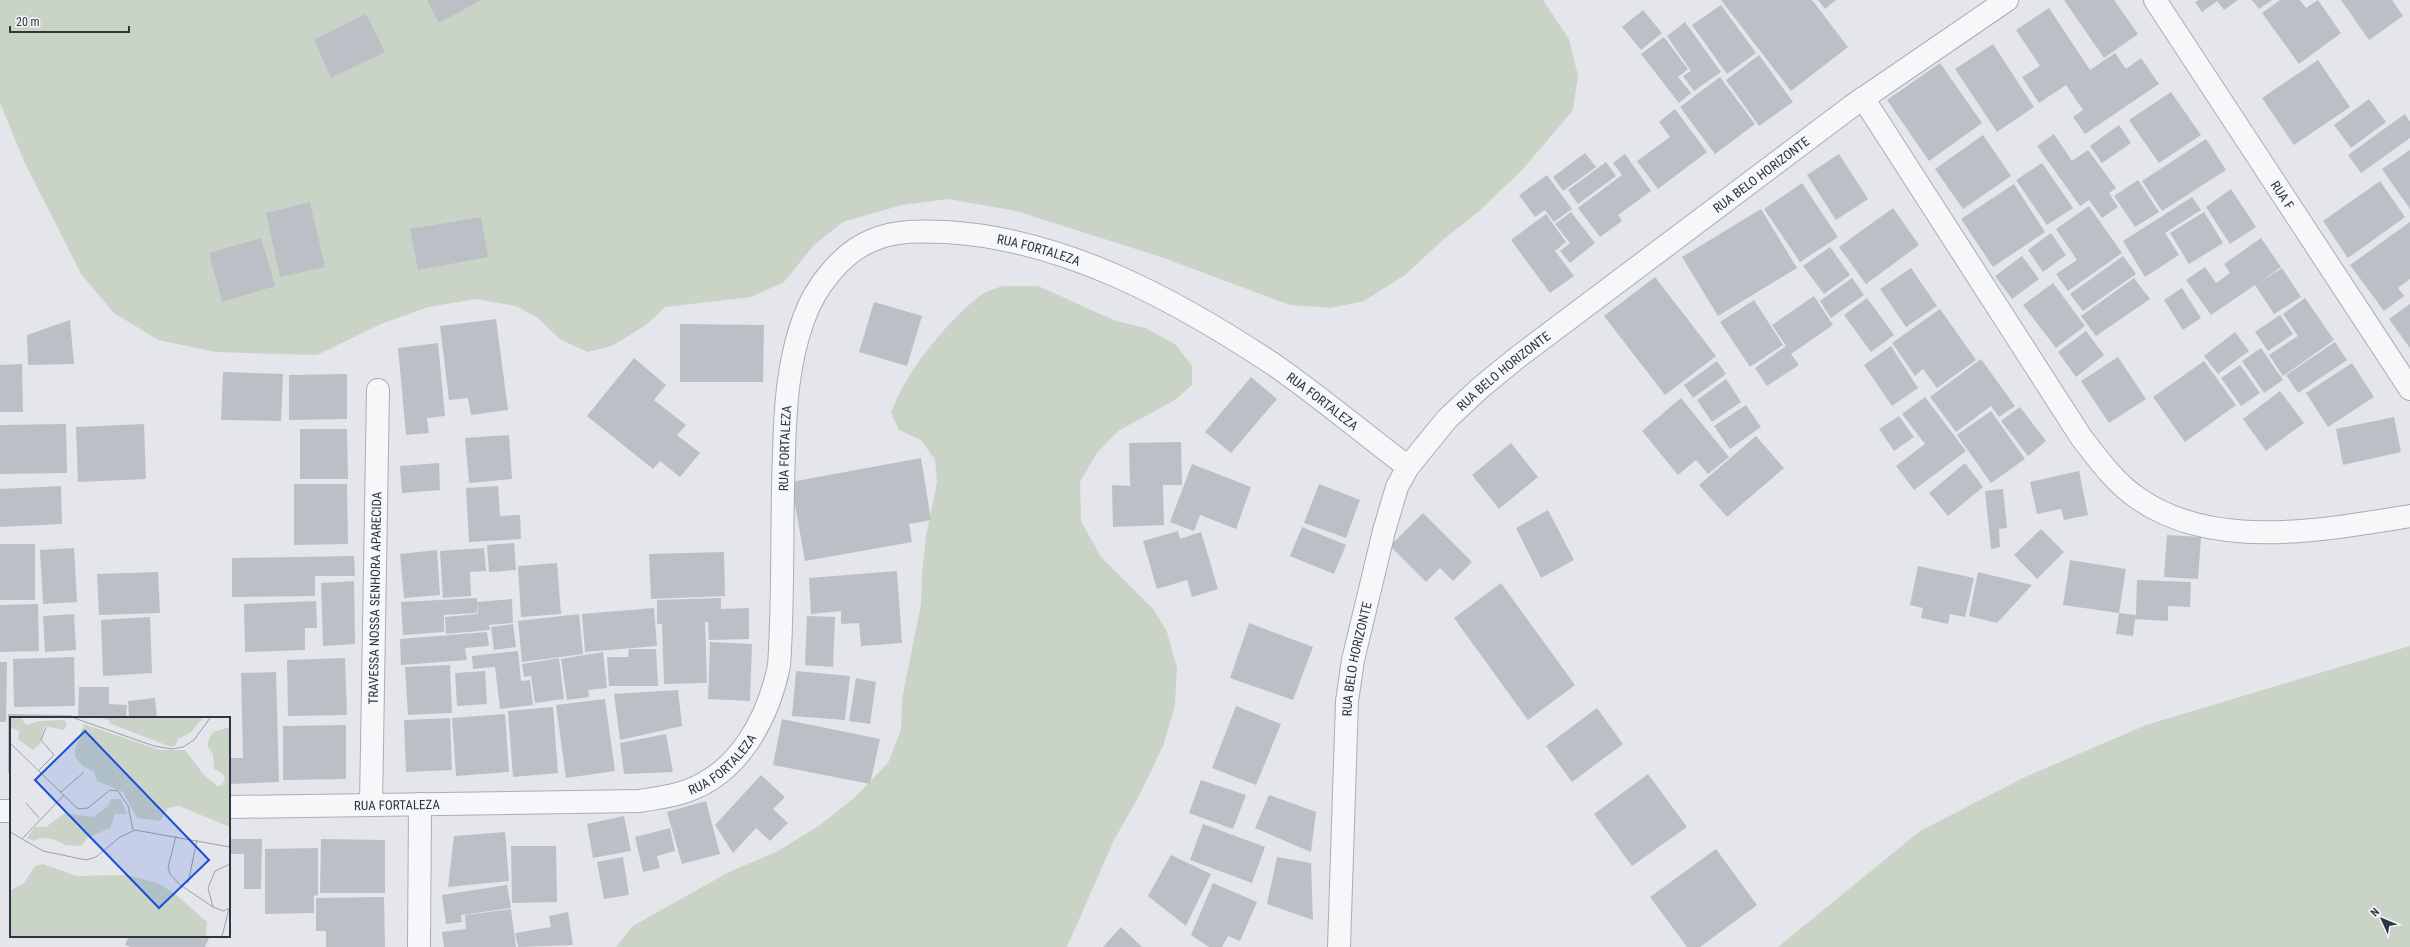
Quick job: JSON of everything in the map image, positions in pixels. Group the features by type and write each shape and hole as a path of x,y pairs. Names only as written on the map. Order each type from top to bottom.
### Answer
{"street":[{"name":"RUA BELO HORIZONTE","path":"1339,947 1347,701 1353,660 1384,531 1397,487 1408,467 1447,419 1480,388 1518,357 1863,98 2007,0"},
{"name":"RUA F","path":"2155,0 2410,389"},
{"path":"1863,98 2081,437 2102,465 2138,498 2161,512 2183,522 2210,528 2243,531 2326,528 2410,516"},
{"name":"RUA FORTALEZA","path":"230,808 639,801 667,797 687,791 706,782 722,770 750,742 766,712 779,666 785,410 795,346 805,315 819,290 838,265 854,250 872,240 891,234 922,231 968,234 1024,244 1077,260 1132,284 1189,313 1274,365 1408,467"},
{"name":"TRAVESSA NOSSA SENHORA APARECIDA","path":"371,805 378,390"},
{"path":"419,947 420,804"}],"green space":[{"path":"0,0 1543,0 1569,39 1578,76 1573,110 1523,169 1478,212 1445,238 1405,275 1364,301 1331,308 1290,305 1161,257 1016,211 949,199 902,205 843,222 814,245 784,282 751,297 665,307 646,325 612,346 588,352 561,340 538,318 516,306 476,299 428,307 381,324 317,355 216,352 158,340 114,313 81,274 24,161 0,103"},
{"path":"1002,286 1038,286 1116,321 1145,328 1175,344 1192,366 1192,385 1175,400 1118,431 1096,454 1080,482 1081,521 1101,557 1154,610 1167,632 1177,668 1175,705 1163,746 1139,796 1113,842 1067,947 616,947 633,926 727,873 778,851 820,825 854,798 888,763 901,730 902,699 921,604 922,573 926,536 937,482 935,460 921,440 899,430 891,413 906,382 916,366 939,336 964,309 977,298 986,292"},
{"path":"2410,646 2410,947 1778,947 1920,831 2023,778 2146,725"}],"building":[{"path":"427,0 481,0 439,23"},
{"path":"1721,0 1812,0 1848,47 1791,91"},
{"path":"1818,0 1836,0 1825,9"},
{"path":"2064,0 2114,0 2138,34 2104,58"},
{"path":"2199,0 2238,0 2224,10 2217,1 2202,12 2195,2"},
{"path":"2252,0 2272,0 2259,9"},
{"path":"2280,0 2300,0 2306,8 2318,0 2341,33 2299,64 2262,13"},
{"path":"2341,0 2392,0 2403,16 2369,40"},
{"path":"1721,5 1756,53 1727,74 1692,25"},
{"path":"2049,8 2090,70 2115,53 2126,69 2141,58 2159,84 2085,134 2073,117 2083,110 2066,85 2039,103 2022,77 2040,66 2016,30"},
{"path":"1643,10 1662,33 1641,50 1622,27"},
{"path":"366,14 385,52 331,78 314,40"},
{"path":"1685,22 1721,72 1694,91 1683,76 1691,71 1667,36"},
{"path":"1664,37 1688,69 1678,77 1691,93 1679,103 1641,54"},
{"path":"1993,44 2034,107 1997,132 1955,69"},
{"path":"1759,55 1793,102 1759,126 1726,80"},
{"path":"2318,60 2350,107 2294,145 2262,98"},
{"path":"1940,63 1982,123 1929,161 1887,100"},
{"path":"1720,77 1755,124 1715,154 1680,107"},
{"path":"2171,92 2201,135 2159,163 2129,120"},
{"path":"2369,99 2386,122 2351,148 2334,125"},
{"path":"1675,109 1707,152 1658,189 1637,161 1670,137 1659,122"},
{"path":"2405,114 2410,122 2410,138 2361,173 2348,155"},
{"path":"2119,125 2131,143 2102,163 2090,146"},
{"path":"2054,134 2072,161 2088,150 2116,188 2109,193 2118,207 2102,218 2089,200 2080,206 2037,146"},
{"path":"1983,135 2011,176 1963,209 1935,169"},
{"path":"2206,139 2226,170 2162,211 2142,181"},
{"path":"2410,150 2410,209 2382,169"},
{"path":"1585,153 1596,167 1563,191 1553,177"},
{"path":"1625,154 1651,191 1618,215 1622,221 1600,237 1578,208 1622,175 1613,163"},
{"path":"1839,154 1868,199 1836,220 1807,175"},
{"path":"1606,162 1616,176 1578,204 1568,190"},
{"path":"2042,163 2073,208 2047,225 2016,180"},
{"path":"1547,175 1572,209 1554,222 1545,210 1535,217 1519,195"},
{"path":"2138,180 2159,212 2135,227 2114,196"},
{"path":"2380,181 2405,217 2348,258 2323,221"},
{"path":"1802,183 1838,237 1800,262 1764,209"},
{"path":"2014,184 2045,232 1993,267 1961,219"},
{"path":"2231,189 2256,227 2230,244 2206,207"},
{"path":"2192,197 2201,210 2165,233 2179,255 2145,277 2123,241"},
{"path":"310,202 325,267 280,277 266,213"},
{"path":"2089,206 2122,253 2068,291 2056,274 2077,260 2056,229"},
{"path":"1893,208 1919,245 1866,284 1839,247"},
{"path":"1761,209 1797,268 1718,316 1682,257"},
{"path":"1571,212 1595,243 1570,263 1560,251 1570,243 1555,224"},
{"path":"2204,212 2223,243 2189,264 2170,233"},
{"path":"1546,214 1566,242 1555,251 1574,276 1550,293 1511,240"},
{"path":"481,217 488,257 418,270 410,229"},
{"path":"2410,222 2410,279 2398,288 2404,296 2384,311 2350,265"},
{"path":"2051,233 2066,255 2043,272 2028,250"},
{"path":"261,238 275,286 222,302 209,253"},
{"path":"2261,238 2281,267 2259,283 2282,268 2301,297 2274,314 2255,285 2211,315 2186,280 2205,267 2216,283 2230,273 2224,264"},
{"path":"1830,247 1850,275 1824,294 1803,266"},
{"path":"2022,256 2039,279 2012,299 1995,276"},
{"path":"2123,256 2136,274 2083,311 2070,294"},
{"path":"1911,268 1937,306 1906,327 1880,289"},
{"path":"1655,277 1716,356 1665,395 1604,316"},
{"path":"1852,278 1864,295 1831,318 1820,301"},
{"path":"2134,278 2150,299 2096,336 2081,316"},
{"path":"2053,283 2085,326 2056,348 2023,305"},
{"path":"2182,288 2201,318 2183,330 2164,300"},
{"path":"1814,296 1833,325 1791,354 1799,365 1767,386 1755,368 1786,346 1772,325"},
{"path":"1867,298 1894,335 1871,352 1844,315"},
{"path":"2305,298 2334,340 2283,376 2269,355 2298,336 2283,314"},
{"path":"1754,300 1783,345 1750,367 1720,322"},
{"path":"874,302 922,316 907,366 859,352"},
{"path":"2410,304 2410,348 2389,319"},
{"path":"1940,309 1976,360 1937,388 1923,369 1915,376 1892,343"},
{"path":"2280,315 2293,334 2268,351 2255,332"},
{"path":"496,319 508,410 471,415 468,398 449,400 440,326"},
{"path":"70,320 74,364 28,365 27,335"},
{"path":"680,324 764,325 763,382 680,382"},
{"path":"2086,331 2104,355 2076,377 2058,352"},
{"path":"2235,332 2249,351 2218,374 2204,356"},
{"path":"2335,342 2347,360 2298,393 2286,375"},
{"path":"438,343 445,416 427,418 429,433 406,435 398,348"},
{"path":"1891,346 1918,388 1892,406 1864,365"},
{"path":"2261,348 2283,380 2264,393 2242,361"},
{"path":"2118,357 2146,399 2109,423 2081,381"},
{"path":"634,358 666,385 654,400 686,425 677,435 700,453 680,477 660,461 653,469 587,416"},
{"path":"1981,359 2015,406 1999,417 1991,406 1956,432 1930,397"},
{"path":"1717,361 1726,374 1693,398 1684,385"},
{"path":"2204,361 2236,405 2185,442 2153,397"},
{"path":"2352,363 2374,397 2328,427 2306,393"},
{"path":"22,364 23,412 0,412 0,365"},
{"path":"2240,365 2260,393 2241,406 2221,378"},
{"path":"223,372 283,374 281,421 221,420"},
{"path":"347,374 347,419 289,420 289,375"},
{"path":"1251,377 1277,399 1231,453 1205,432"},
{"path":"1726,379 1741,402 1712,422 1697,400"},
{"path":"2280,391 2304,423 2266,451 2243,419"},
{"path":"1925,397 1966,451 1914,490 1896,466 1925,444 1902,414"},
{"path":"1681,398 1729,457 1708,474 1696,460 1678,475 1642,431"},
{"path":"1746,405 1761,427 1730,449 1714,426"},
{"path":"2020,407 2046,441 2028,456 2001,421"},
{"path":"1991,411 2025,459 1991,483 1957,435"},
{"path":"1899,416 1914,437 1894,451 1879,429"},
{"path":"2394,417 2401,452 2343,465 2336,429"},
{"path":"66,424 67,473 0,474 0,425"},
{"path":"144,424 146,479 78,482 76,427"},
{"path":"300,429 347,429 348,479 300,479"},
{"path":"509,435 512,479 469,483 465,438"},
{"path":"1756,436 1784,468 1727,517 1699,485"},
{"path":"1181,442 1182,485 1163,485 1164,525 1113,527 1112,485 1130,486 1129,443"},
{"path":"1511,443 1538,477 1499,509 1472,475"},
{"path":"921,458 931,520 909,524 912,542 805,561 791,482"},
{"path":"439,463 440,490 402,493 400,466"},
{"path":"1965,463 1983,487 1948,516 1929,493"},
{"path":"1192,464 1251,487 1236,529 1200,515 1194,531 1170,522"},
{"path":"2079,471 2088,515 2064,520 2061,509 2037,514 2030,482"},
{"path":"294,484 347,484 348,544 294,545"},
{"path":"1319,484 1360,500 1346,538 1304,523"},
{"path":"61,486 62,524 0,527 0,489"},
{"path":"498,486 500,516 520,515 521,539 469,542 466,488"},
{"path":"2003,489 2007,528 1999,529 2000,547 1991,549 1985,491"},
{"path":"1548,510 1574,560 1541,578 1516,528"},
{"path":"1423,513 1472,562 1453,581 1440,568 1426,582 1390,546"},
{"path":"1302,527 1346,545 1334,574 1290,556"},
{"path":"2041,529 2064,552 2037,579 2014,555"},
{"path":"1178,531 1180,539 1201,532 1218,589 1192,597 1187,580 1157,589 1143,541"},
{"path":"2167,535 2201,537 2198,579 2164,577"},
{"path":"514,543 516,570 489,572 487,545"},
{"path":"0,544 35,544 35,600 0,600"},
{"path":"74,548 77,602 43,604 40,550"},
{"path":"484,548 486,571 470,572 471,596 443,598 440,551"},
{"path":"437,550 440,595 404,598 400,554"},
{"path":"724,552 725,596 651,599 649,554"},
{"path":"354,556 355,576 315,576 315,596 232,597 232,558"},
{"path":"2070,560 2126,569 2119,613 2063,605"},
{"path":"557,563 561,614 521,617 518,566"},
{"path":"1918,566 1974,578 1965,617 1950,614 1948,624 1921,618 1923,608 1910,605"},
{"path":"897,571 902,643 861,646 859,623 841,624 841,611 811,614 809,578"},
{"path":"158,572 160,613 99,615 97,574"},
{"path":"1978,572 2032,585 1997,623 1969,616"},
{"path":"2137,580 2191,582 2190,607 2168,606 2168,621 2135,619 2133,636 2116,634 2119,613 2136,615"},
{"path":"354,581 355,644 323,646 321,583"},
{"path":"1501,583 1575,685 1528,720 1454,618"},
{"path":"477,598 477,613 444,615 444,632 403,635 401,602"},
{"path":"721,598 721,609 749,608 749,639 709,640 708,622 705,622 707,683 664,684 662,624 657,624 657,600"},
{"path":"512,599 513,623 489,625 490,630 446,634 445,617 478,614 477,602"},
{"path":"316,601 317,628 305,628 305,650 245,652 244,604"},
{"path":"38,604 39,651 0,652 0,605"},
{"path":"654,608 657,646 585,652 582,614"},
{"path":"74,614 76,650 45,652 43,616"},
{"path":"579,614 583,654 522,662 518,621"},
{"path":"807,616 835,617 833,667 805,665"},
{"path":"150,617 152,673 103,676 101,620"},
{"path":"1249,623 1313,647 1293,700 1230,678"},
{"path":"513,624 516,647 494,650 491,627"},
{"path":"487,632 489,646 465,648 467,660 401,665 400,639"},
{"path":"710,642 752,644 750,701 708,699"},
{"path":"629,649 656,649 658,686 609,686 607,657 628,657"},
{"path":"518,651 521,681 530,680 533,705 500,709 495,667 473,669 472,656"},
{"path":"603,652 607,688 588,690 589,697 567,700 561,659"},
{"path":"74,657 75,706 14,707 13,659"},
{"path":"345,658 347,715 288,716 287,660"},
{"path":"559,658 564,699 535,703 531,676 524,677 522,664"},
{"path":"0,662 7,662 6,722 0,722"},
{"path":"450,665 452,713 408,715 405,667"},
{"path":"485,671 487,704 457,706 455,673"},
{"path":"796,671 850,676 845,720 792,716"},
{"path":"276,672 279,782 230,784 230,758 243,758 241,673"},
{"path":"856,678 876,682 870,724 849,721"},
{"path":"79,687 109,687 109,704 127,705 126,717 78,717"},
{"path":"678,690 682,726 620,740 614,694"},
{"path":"155,698 157,717 129,717 128,701"},
{"path":"605,699 615,771 566,778 556,705"},
{"path":"1236,706 1281,724 1256,785 1212,768"},
{"path":"553,707 558,773 513,777 508,711"},
{"path":"1597,708 1623,744 1572,782 1546,746"},
{"path":"8,714 72,715 72,717 10,717 10,773 8,773"},
{"path":"505,714 509,772 456,776 452,718"},
{"path":"450,718 452,770 406,772 404,720"},
{"path":"782,719 880,739 870,784 773,765"},
{"path":"346,725 346,779 283,780 283,726"},
{"path":"666,734 673,772 624,774 620,743"},
{"path":"1648,774 1687,827 1632,866 1594,814"},
{"path":"761,775 785,797 773,809 788,823 770,841 756,828 733,853 715,825"},
{"path":"1201,780 1246,795 1233,829 1189,813"},
{"path":"1269,795 1316,812 1311,852 1255,828"},
{"path":"706,801 720,854 682,864 667,812"},
{"path":"624,816 631,851 593,858 587,824"},
{"path":"1203,824 1265,847 1252,883 1190,860"},
{"path":"670,828 675,851 657,856 660,868 643,872 635,837"},
{"path":"505,832 509,881 448,887 454,836"},
{"path":"230,839 262,839 261,889 244,889 244,854 230,854"},
{"path":"321,839 385,840 385,893 320,893"},
{"path":"511,846 556,846 557,902 512,903"},
{"path":"318,848 318,895 314,896 314,913 265,914 265,849"},
{"path":"1716,849 1757,905 1700,947 1687,947 1650,897"},
{"path":"1171,855 1211,874 1186,926 1148,896"},
{"path":"623,857 629,895 604,899 597,862"},
{"path":"1277,857 1311,863 1313,920 1267,904"},
{"path":"1213,883 1257,902 1240,941 1228,936 1222,947 1209,947 1191,935"},
{"path":"507,885 511,908 461,915 462,922 446,924 442,895"},
{"path":"384,897 385,947 326,947 326,931 316,931 316,898"},
{"path":"511,909 516,947 444,947 442,932 466,929 465,915"},
{"path":"568,912 573,945 518,947 515,933 551,927 549,916"},
{"path":"1121,927 1142,947 1103,947"},
{"path":"129,937 210,937 205,947 131,947 125,945"}]}
